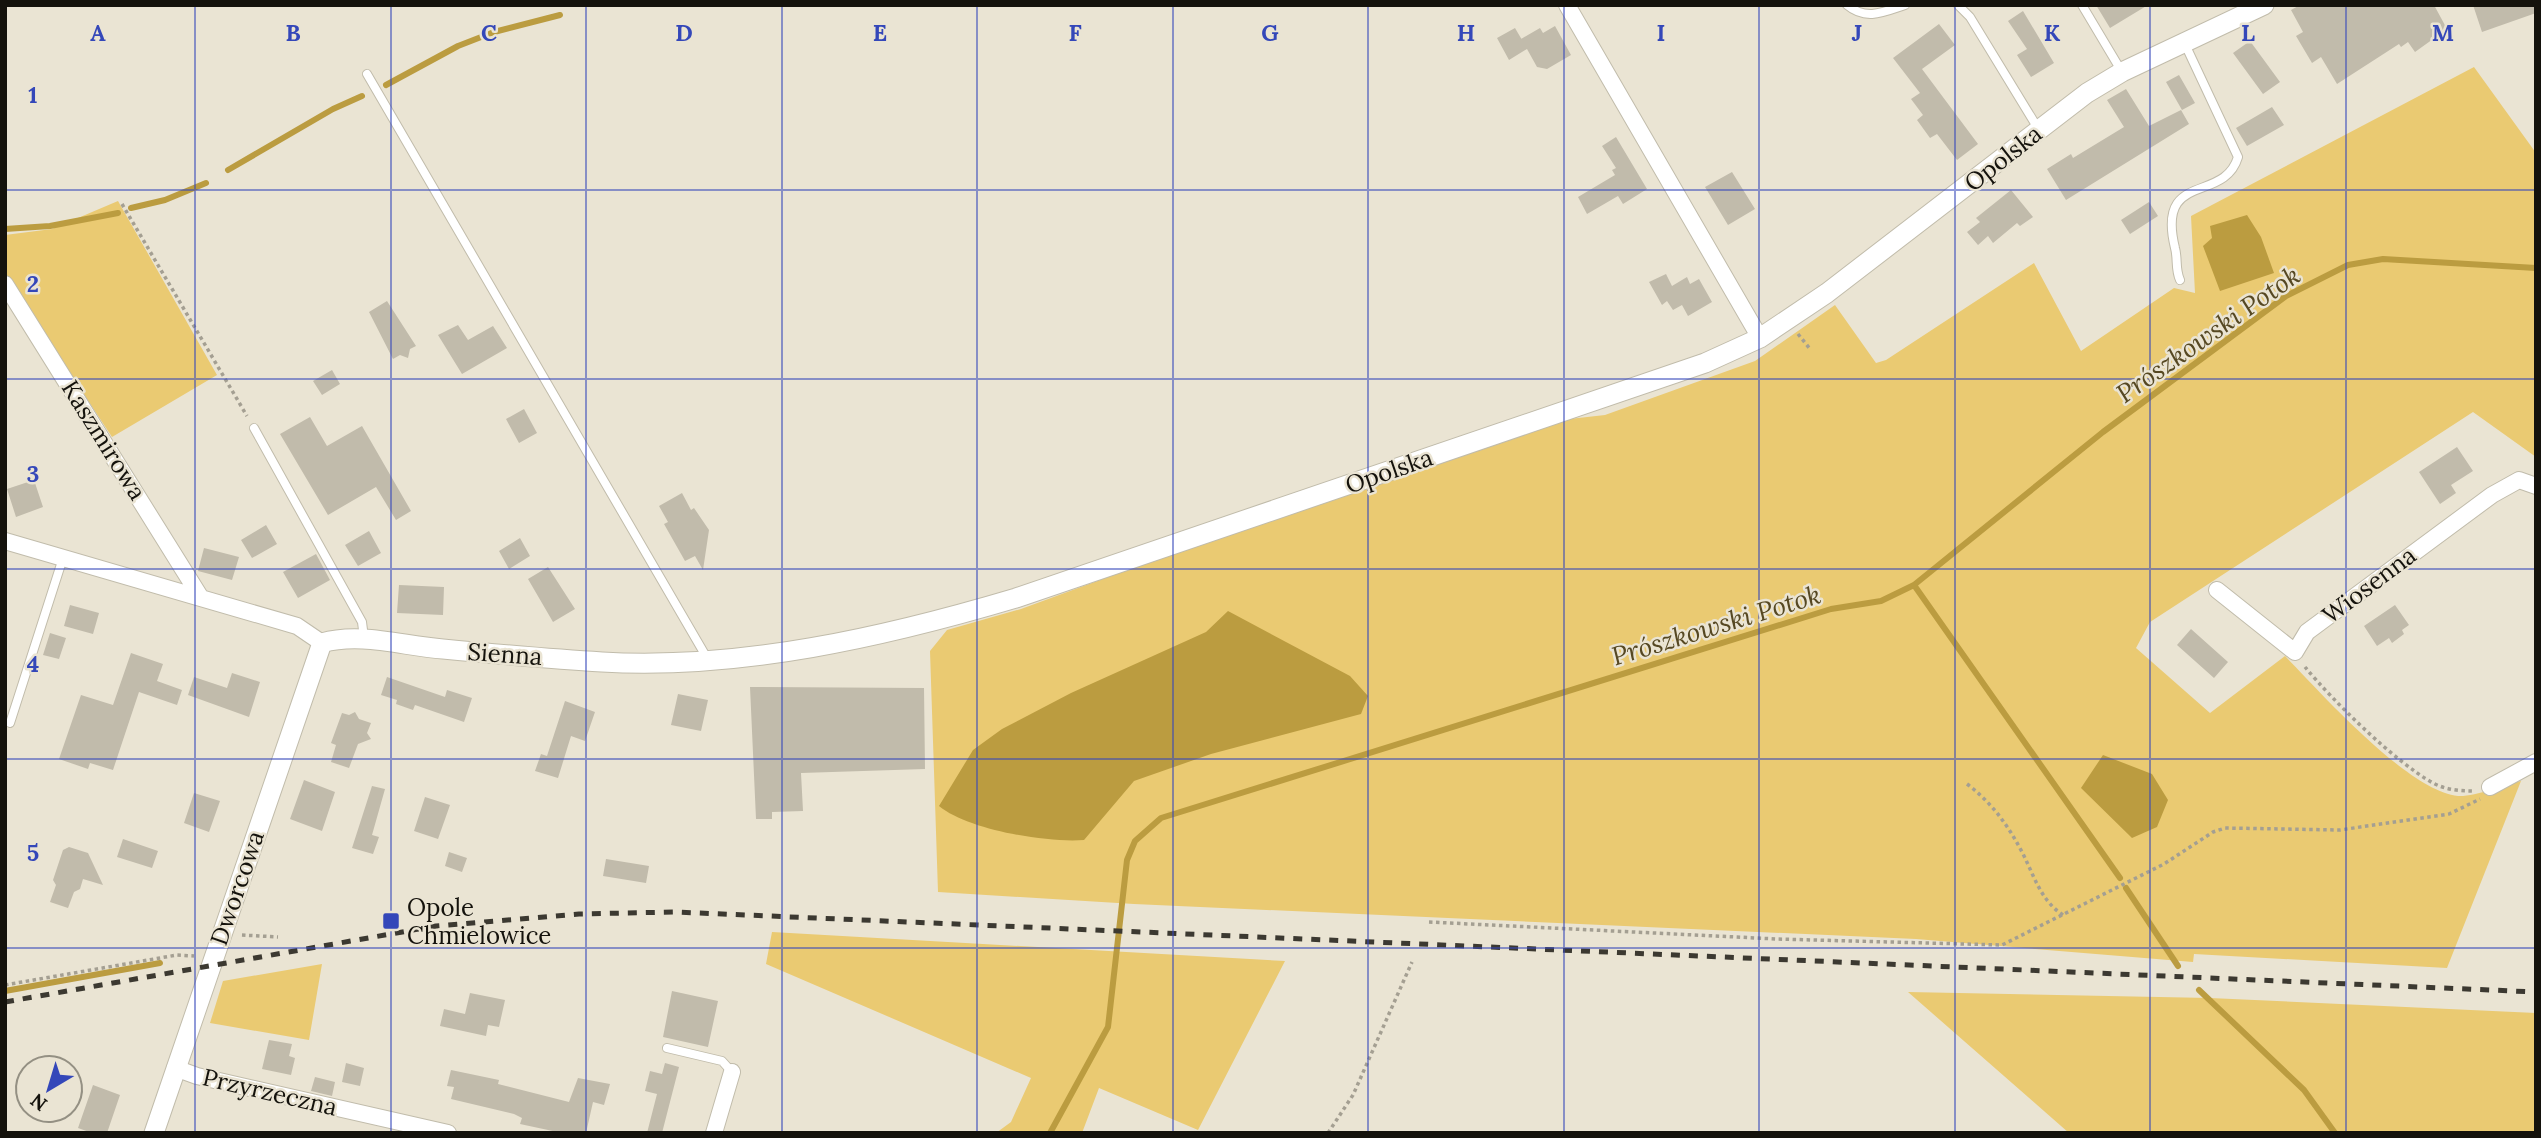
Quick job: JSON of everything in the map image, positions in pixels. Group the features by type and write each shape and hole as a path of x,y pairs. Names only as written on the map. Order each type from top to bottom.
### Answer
{"street":[{"path":"1567,5 1760,338"},
{"name":"Opolska","path":"1016,598 1704,363 1760,338 1827,293 2087,93 2122,72 2264,5"},
{"name":"Kaszmirowa","path":"5,284 201,598"},
{"name":"Wiosenna","path":"2295,652 2307,632 2492,495 2519,480 2536,486"},
{"path":"5,541 297,626 322,643"},
{"path":"2217,590 2295,652"},
{"name":"Sienna","path":"322,643 341,638 603,662 646,663 819,647 879,636 1016,598"},
{"name":"Dworcowa","path":"154,1133 322,643"},
{"path":"2490,787 2536,762"},
{"name":"Przyrzeczna","path":"175,1068 197,1076 448,1133"},
{"path":"714,1133 732,1072"}],"lane":[{"path":"1847,5 1862,14 1874,16 1905,5"},
{"path":"1958,5 1970,18 2039,130"},
{"path":"2082,5 2122,72"},
{"path":"2180,280 2170,226 2172,212 2180,198 2227,175 2235,167 2238,157 2185,42"},
{"path":"367,74 707,658"},
{"path":"254,428 362,622 364,640"},
{"path":"10,723 63,558"},
{"path":"667,1048 722,1061 732,1072"}],"path":[{"path":"122,204 254,428"},
{"path":"1795,329 1810,349"},
{"path":"2295,652 2314,678 2355,719 2433,783 2458,792 2490,787"},
{"path":"1967,784 1985,798 1999,815 2021,850 2048,905 2063,915"},
{"path":"1429,922 1777,939 2002,945 2164,864 2213,832 2225,828 2340,831 2393,824 2449,814 2477,802 2490,787"},
{"path":"232,934 278,937"},
{"path":"5,985 177,955 214,957"},
{"path":"1328,1133 1359,1083 1412,962"}],"shaded area":[{"path":"2474,67 2536,153 2536,457 2473,412 2150,622 2136,648 2210,713 2285,656 2366,738 2415,777 2438,790 2465,796 2521,781 2447,968 2194,954 2193,962 1916,939 1134,904 938,892 930,651 947,630 1021,609 1525,424 1605,415 1755,361 1835,305 1876,363 1886,360 2034,263 2081,351 2174,288 2195,293 2191,216"},
{"path":"118,201 217,375 112,437 5,275 5,235 52,229"},
{"path":"2247,215 2261,237 2274,273 2220,291 2203,246 2212,238 2210,226"},
{"path":"1228,611 1350,676 1368,696 1361,714 1211,754 1134,781 1084,840 1050,839 1009,833 969,822 939,806 973,750 1002,729 1071,693 1206,632"},
{"path":"2103,755 2152,774 2168,800 2157,827 2132,838 2081,788"},
{"path":"772,932 1285,961 1198,1130 1099,1088 1082,1133 996,1133 1011,1122 1031,1078 766,964"},
{"path":"322,964 309,1040 210,1023 223,981"},
{"path":"1908,992 2210,998 2536,1013 2536,1133 2069,1133"}],"building":[{"path":"2096,5 2148,5 2110,28"},
{"path":"2300,5 2434,5 2447,29 2415,52 2408,42 2401,47 2399,44 2337,84 2321,57 2312,63 2296,36 2303,32 2291,10"},
{"path":"2473,5 2536,5 2536,13 2482,32"},
{"path":"2023,11 2054,63 2031,77 2017,55 2027,49 2008,21"},
{"path":"1939,24 1955,45 1922,69 1978,144 1957,160 1937,134 1930,138 1917,120 1923,115 1911,99 1920,93 1893,58"},
{"path":"1555,26 1571,55 1547,69 1537,67 1527,49 1509,60 1497,38 1515,28 1521,39 1540,28 1543,33"},
{"path":"2250,41 2280,82 2263,94 2233,53"},
{"path":"2179,75 2195,103 2182,110 2166,82"},
{"path":"2126,89 2149,126 2181,110 2189,124 2066,200 2047,169 2071,154 2073,158 2124,127 2107,100"},
{"path":"2272,107 2284,125 2247,146 2236,128"},
{"path":"1616,137 1647,189 1623,204 1618,196 1587,214 1578,197 1615,175 1612,170 1616,168 1602,146"},
{"path":"1732,172 1755,209 1728,225 1705,187"},
{"path":"2011,190 2033,217 2020,226 2017,223 1993,243 1988,236 1978,245 1967,232 1980,222 1976,218"},
{"path":"2149,202 2158,216 2130,234 2121,220"},
{"path":"1666,274 1672,286 1687,277 1690,284 1699,279 1712,302 1688,316 1682,305 1673,310 1667,301 1662,305 1649,282"},
{"path":"387,301 416,346 410,349 408,358 400,355 393,359 369,312"},
{"path":"458,325 468,340 493,326 507,348 462,374 438,335"},
{"path":"332,370 340,384 322,395 313,381"},
{"path":"524,409 537,433 519,443 506,419"},
{"path":"310,417 327,446 362,426 411,511 396,520 376,487 328,515 280,434"},
{"path":"2457,447 2473,471 2451,485 2456,493 2440,504 2419,472"},
{"path":"34,480 43,507 16,517 7,489"},
{"path":"682,493 691,510 694,508 709,530 703,570 695,556 685,561 664,524 668,522 659,506"},
{"path":"266,525 277,544 252,558 241,540"},
{"path":"369,531 381,553 358,566 345,545"},
{"path":"520,538 530,556 509,569 499,551"},
{"path":"204,548 239,557 232,580 198,571"},
{"path":"316,554 330,580 298,598 283,572"},
{"path":"548,567 575,609 553,622 528,579"},
{"path":"399,585 444,587 443,615 397,613"},
{"path":"70,605 99,613 93,634 64,626"},
{"path":"2395,605 2409,625 2402,630 2404,634 2392,643 2389,638 2377,646 2364,626"},
{"path":"2191,629 2228,662 2214,678 2177,645"},
{"path":"50,633 66,638 59,659 43,655"},
{"path":"131,653 163,664 157,681 182,690 177,705 139,692 113,770 90,763 88,769 59,759 81,695 113,705"},
{"path":"232,673 260,682 249,717 188,695 194,677 227,688"},
{"path":"387,677 445,697 447,690 472,698 464,722 415,705 413,710 396,704 397,700 381,695"},
{"path":"750,687 924,688 925,769 801,773 803,811 772,812 772,819 756,819"},
{"path":"678,694 708,700 701,731 671,725"},
{"path":"565,701 595,712 585,741 571,736 558,778 535,771 541,754 547,756"},
{"path":"355,712 359,719 371,723 367,733 371,739 358,744 349,768 331,762 336,745 331,743 342,713 349,715"},
{"path":"304,780 335,792 322,831 290,819"},
{"path":"372,786 385,789 372,835 379,837 373,854 352,848"},
{"path":"194,793 220,801 209,832 184,823"},
{"path":"425,797 450,805 438,839 414,831"},
{"path":"123,839 158,851 152,868 117,857"},
{"path":"69,847 88,853 103,885 83,879 68,908 50,902 56,885 53,880 63,850"},
{"path":"449,852 467,858 462,872 445,866"},
{"path":"606,859 649,866 646,883 603,876"},
{"path":"672,991 718,1001 708,1047 663,1037"},
{"path":"470,993 505,1000 499,1027 488,1025 486,1036 440,1026 444,1009 465,1014"},
{"path":"269,1040 292,1044 289,1056 295,1058 291,1075 262,1069"},
{"path":"346,1063 364,1068 360,1086 342,1082"},
{"path":"665,1063 679,1067 662,1133 647,1133 657,1094 645,1091 650,1071 662,1074"},
{"path":"451,1070 499,1080 498,1084 569,1102 578,1078 610,1084 604,1105 593,1102 586,1133 562,1133 520,1124 522,1118 514,1114 451,1099 454,1087 447,1086"},
{"path":"315,1077 335,1082 332,1096 311,1091"},
{"path":"93,1085 120,1095 107,1133 92,1133 78,1128 79,1124 84,1124 84,1111"}],"waterway":[{"path":"386,85 458,46 494,32 560,15"},
{"path":"228,170 333,109 362,96"},
{"path":"131,208 165,200 206,183"},
{"path":"5,229 50,226 118,213"},
{"name":"Prószkowski Potok","path":"1050,1133 1108,1027 1127,860 1135,841 1161,818 1831,609 1881,601 1914,585 2103,432 2286,296 2348,265 2383,259 2536,268"},
{"path":"1914,585 2120,878"},
{"path":"2126,888 2178,966"},
{"path":"5,991 160,963"},
{"path":"2199,990 2304,1090 2335,1133"}],"railway":[{"path":"5,1002 436,926 579,914 676,912 2536,992"}],"place":[{"name":"Opole Chmielowice","path":"391,921"}]}
